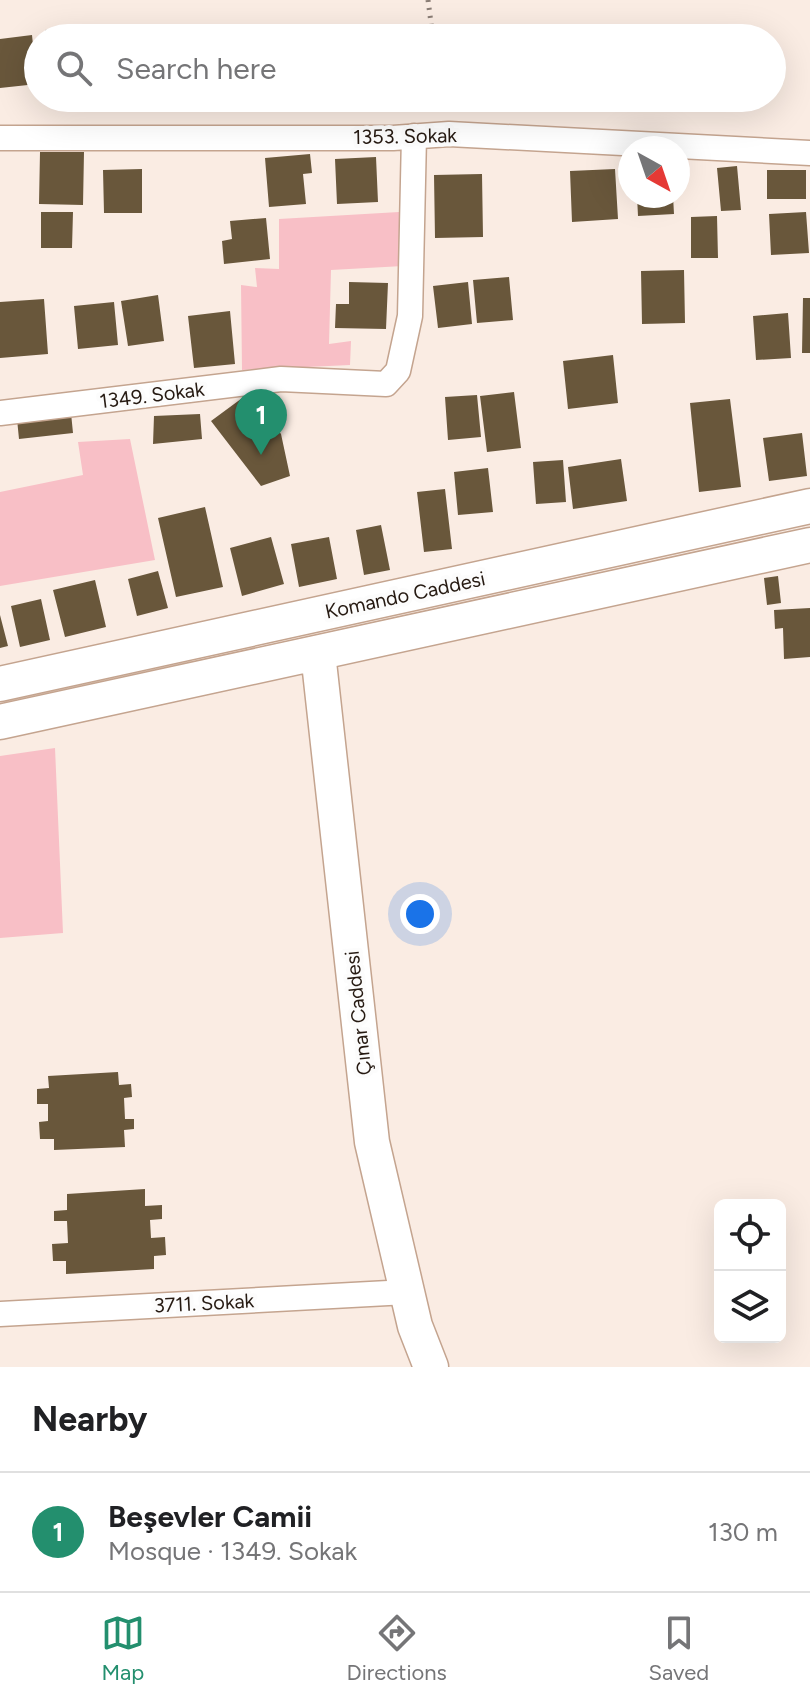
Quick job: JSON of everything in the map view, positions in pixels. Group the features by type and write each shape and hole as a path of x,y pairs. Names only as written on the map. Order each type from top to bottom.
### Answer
{"main road":[{"name":"Komando Caddesi","path":"0,684 810,506"},
{"name":"Komando Caddesi","path":"0,722 810,545"},
{"name":"Çınar Caddesi","path":"318,653 372,1142 415,1326 431,1367"}],"street":[{"name":"1353. Sokak","path":"0,138 449,134 810,153"},
{"name":"1349. Sokak","path":"0,413 281,379 386,384 398,371 410,316 414,136"},
{"name":"3711. Sokak","path":"0,1314 407,1292"}],"path":[{"path":"428,0 431,24"}],"shaded area":[{"path":"399,212 403,266 331,270 329,344 351,341 350,365 242,370 241,285 257,287 255,268 279,269 279,219"},
{"path":"130,439 155,560 0,586 0,492 83,475 78,442"},
{"path":"55,748 63,933 0,938 0,756"}],"building":[{"path":"24,36 24,85 0,88 0,39"},
{"path":"40,152 84,152 83,205 39,204"},
{"path":"310,154 312,173 303,174 306,204 269,207 265,158"},
{"path":"376,157 378,202 337,204 335,159"},
{"path":"737,166 741,210 721,211 717,168"},
{"path":"142,169 142,213 104,213 103,170"},
{"path":"615,169 618,219 572,222 570,171"},
{"path":"767,170 806,170 806,199 767,199"},
{"path":"482,174 483,237 435,238 434,175"},
{"path":"638,208 674,208 674,214 638,216"},
{"path":"41,212 73,212 72,248 41,248"},
{"path":"806,212 809,253 771,255 769,214"},
{"path":"717,216 718,258 691,258 691,217"},
{"path":"266,218 270,259 224,264 222,241 232,239 230,221"},
{"path":"684,270 685,323 642,324 641,271"},
{"path":"509,277 513,320 477,323 473,280"},
{"path":"349,282 388,283 386,329 335,328 336,304 349,304"},
{"path":"468,282 472,324 438,328 433,286"},
{"path":"158,295 164,341 128,346 121,301"},
{"path":"803,298 810,298 810,353 802,353"},
{"path":"44,299 48,354 0,358 0,302"},
{"path":"114,302 118,345 78,349 74,306"},
{"path":"230,311 235,364 194,368 188,316"},
{"path":"788,313 791,358 756,360 753,316"},
{"path":"613,355 618,403 568,409 563,361"},
{"path":"514,392 521,448 487,452 480,396"},
{"path":"249,393 281,434 290,476 261,486 211,421"},
{"path":"477,395 481,437 448,440 445,397"},
{"path":"730,399 741,487 699,492 690,403"},
{"path":"71,413 73,433 19,439 17,419"},
{"path":"200,414 202,439 153,444 154,416"},
{"path":"802,433 807,476 769,481 763,438"},
{"path":"621,459 627,501 573,509 568,467"},
{"path":"563,460 566,502 536,504 533,462"},
{"path":"488,468 493,512 458,515 454,472"},
{"path":"445,489 452,549 424,552 417,492"},
{"path":"205,507 223,587 176,597 158,518"},
{"path":"381,525 390,570 364,575 356,530"},
{"path":"271,537 284,584 242,596 230,548"},
{"path":"329,537 337,579 299,587 291,544"},
{"path":"158,571 168,608 137,616 128,579"},
{"path":"778,576 781,603 767,605 764,578"},
{"path":"95,580 106,627 65,637 53,590"},
{"path":"41,599 50,640 20,647 11,606"},
{"path":"810,608 810,657 784,659 783,628 775,629 774,610"},
{"path":"0,615 8,646 0,648"},
{"path":"118,1072 119,1085 131,1084 132,1097 124,1098 125,1119 134,1119 134,1129 124,1130 125,1147 54,1150 54,1139 40,1139 39,1122 48,1121 48,1104 37,1104 37,1089 49,1088 48,1076"},
{"path":"145,1189 145,1206 162,1205 162,1219 150,1220 151,1238 165,1237 166,1255 154,1256 154,1269 66,1274 66,1261 53,1261 52,1244 68,1243 67,1221 54,1221 54,1211 67,1210 67,1194"}],"place":[{"name":"Beşevler Camii","path":"261,455"}]}
